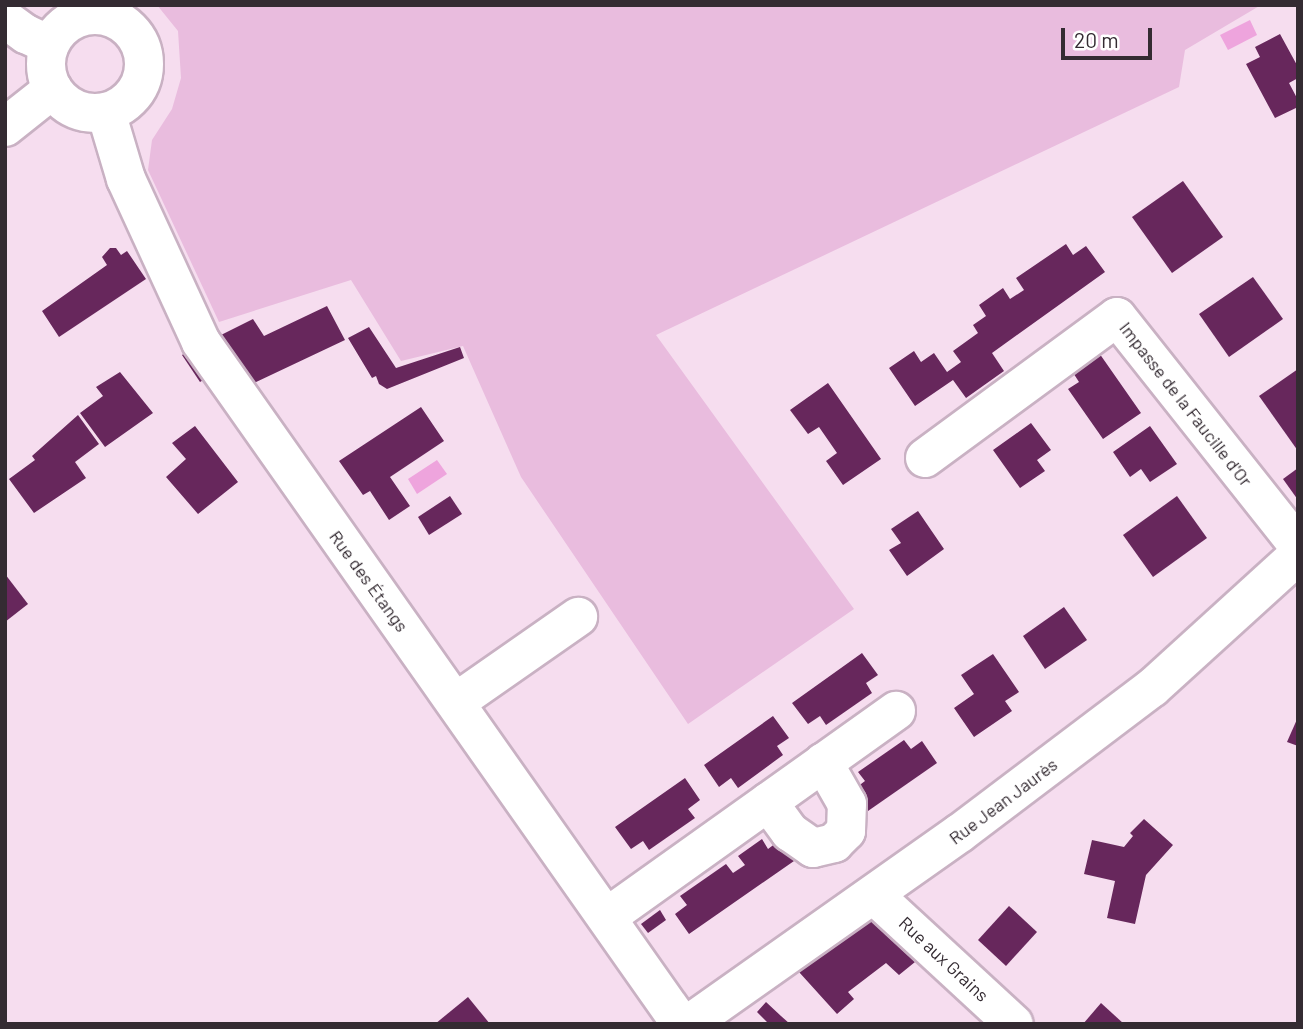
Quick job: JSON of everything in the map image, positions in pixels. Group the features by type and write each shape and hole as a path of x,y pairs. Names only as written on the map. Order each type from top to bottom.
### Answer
{"street":[{"path":"84,16 114,19 138,38 143,53 141,83 132,97 106,112 76,110 63,101 53,89 47,75 46,60 50,44 69,22 84,16"},
{"path":"5,19 26,34 50,44"},
{"path":"5,127 53,89"},
{"name":"Rue des Étangs","path":"106,112 125,179 201,342 681,1024"},
{"name":"Impasse de la Faucille d'Or","path":"925,458 1117,317 1298,545"},
{"name":"Rue Jean Jaurès","path":"689,1024 733,1012 874,895 1152,688 1298,555"},
{"path":"456,702 579,617"},
{"path":"607,917 895,711"},
{"path":"768,802 790,832 813,848 834,843 846,831 847,804 823,762"},
{"name":"Rue aux Grains","path":"874,895 1014,1024"}],"shaded area":[{"path":"157,5 1261,5 1185,50 1179,87 656,335 854,609 688,724 521,477 463,346 401,361 351,280 219,322 148,170 152,140 172,109 181,78 178,31"},
{"path":"1250,20 1257,35 1228,50 1220,35"},
{"path":"437,460 447,474 417,494 408,479"}],"building":[{"path":"1280,34 1298,67 1298,78 1289,83 1298,100 1298,107 1275,118 1246,64 1260,57 1255,47"},
{"path":"1183,181 1223,237 1172,273 1132,217"},
{"path":"1066,244 1073,255 1086,246 1105,272 992,353 1004,371 966,398 953,380 915,406 889,368 914,351 921,362 934,353 947,372 961,362 953,351 978,333 973,325 986,316 979,305 1003,288 1010,299 1024,290 1016,278"},
{"path":"110,248 116,248 121,255 127,251 146,279 59,337 42,311 107,265 102,257"},
{"path":"1253,277 1283,319 1229,357 1199,314"},
{"path":"327,306 345,340 254,383 221,335 253,319 264,336"},
{"path":"369,327 396,368 460,347 464,358 387,389 379,384 376,376 372,378 348,338"},
{"path":"193,348 212,375 200,382 182,355"},
{"path":"1097,350 1141,413 1103,439 1068,389 1079,382 1070,368"},
{"path":"1298,369 1298,451 1259,396"},
{"path":"120,372 153,413 105,447 80,413 103,396 96,387"},
{"path":"828,383 881,459 843,485 826,461 837,453 819,427 808,434 790,410"},
{"path":"421,407 444,441 390,477 410,506 389,520 370,491 363,495 339,461"},
{"path":"78,415 99,444 75,462 86,478 34,513 9,479 35,460 32,456"},
{"path":"1031,423 1051,450 1037,460 1045,471 1020,488 993,450"},
{"path":"195,426 238,482 198,514 166,477 186,459 172,443"},
{"path":"1150,426 1177,464 1150,482 1141,469 1130,477 1113,452"},
{"path":"1298,468 1298,500 1283,479"},
{"path":"450,496 462,514 429,535 418,517"},
{"path":"1177,496 1207,538 1153,577 1123,535"},
{"path":"918,511 944,549 907,576 889,550 901,543 891,529"},
{"path":"5,574 28,604 5,622"},
{"path":"1064,607 1087,640 1045,669 1023,636"},
{"path":"862,653 878,675 866,683 872,693 826,725 820,716 808,724 792,703"},
{"path":"993,654 1019,692 1005,701 1012,711 974,737 954,708 974,694 961,675"},
{"path":"773,716 789,738 777,746 783,755 738,788 731,778 719,787 704,765"},
{"path":"1298,717 1298,746 1287,742"},
{"path":"904,740 911,749 922,741 937,763 868,811 853,790 865,781 858,772"},
{"path":"685,778 700,800 688,809 695,818 649,850 643,841 631,849 615,827"},
{"path":"1144,819 1173,845 1146,875 1135,924 1107,918 1115,881 1084,874 1092,840 1124,847 1133,836 1130,833"},
{"path":"762,839 768,849 780,840 794,861 689,934 675,914 687,905 680,896 726,864 733,873 745,865 738,856"},
{"path":"1009,906 1037,932 1006,966 978,940"},
{"path":"660,910 666,920 648,933 641,924"},
{"path":"870,920 915,962 899,975 886,963 848,992 854,999 837,1014 799,972"},
{"path":"468,997 490,1024 435,1024"},
{"path":"766,1002 790,1024 769,1024 757,1012"},
{"path":"1101,1003 1124,1024 1083,1024"}]}
